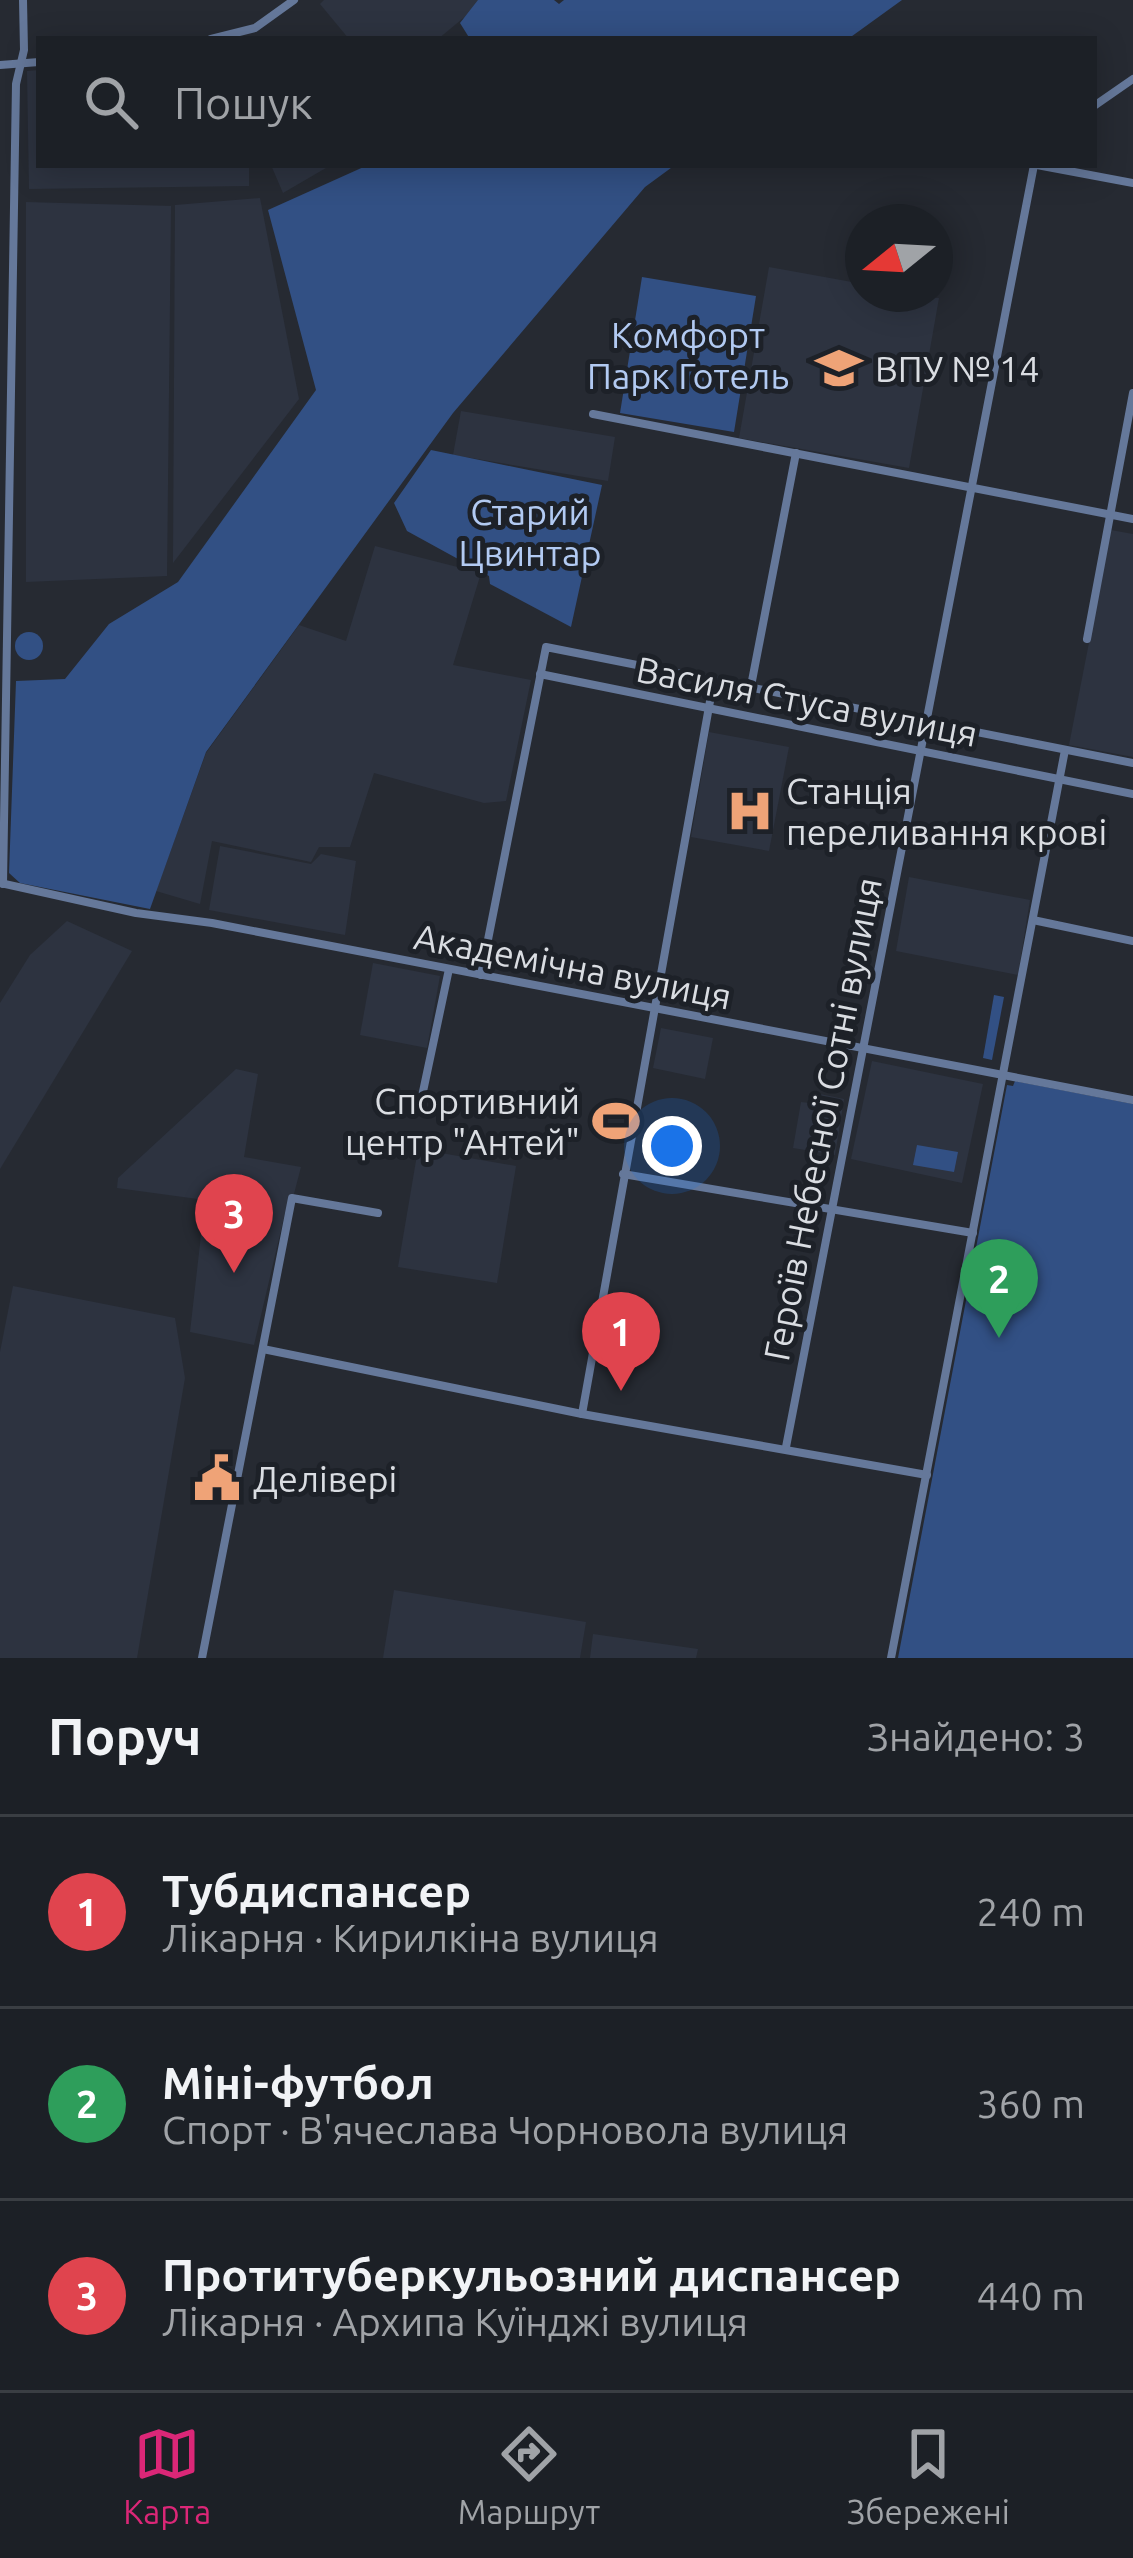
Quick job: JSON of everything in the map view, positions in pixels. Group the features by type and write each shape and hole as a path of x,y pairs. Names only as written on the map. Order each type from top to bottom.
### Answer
{"street":[{"path":"2,884 16,85 22,63 23,0"},
{"path":"223,36 255,28 294,0"},
{"path":"0,65 36,62"},
{"path":"1097,104 1133,79"},
{"name":"Героїв Небесної Сотні вулиця","path":"786,1448 1035,168"},
{"path":"1052,168 1133,183"},
{"path":"0,359 14,360"},
{"path":"1087,639 1133,393"},
{"path":"593,414 1133,519"},
{"path":"751,686 796,453"},
{"name":"Василя Стуса вулиця","path":"1133,763 546,646 540,674 1133,794"},
{"path":"481,975 540,674"},
{"path":"582,1414 714,679"},
{"path":"891,1658 1065,750"},
{"name":"Академічна вулиця","path":"2,884 1133,1100"},
{"path":"1033,920 1133,940"},
{"path":"421,1101 448,969"},
{"path":"623,1174 973,1233"},
{"path":"202,1658 292,1198 378,1213"},
{"path":"263,1349 582,1414 926,1474"}],"shaded area":[{"path":"324,0 485,0 442,36 347,36 320,4"},
{"path":"36,70 36,168 249,168 249,186 29,189 27,71"},
{"path":"272,168 326,168 283,193"},
{"path":"260,198 299,399 173,563 175,205"},
{"path":"26,202 171,206 167,576 26,582"},
{"name":"ВПУ № 14","path":"769,267 845,281 845,312 937,312 909,468 739,438"},
{"path":"461,411 615,437 608,481 453,455"},
{"path":"1111,530 1133,534 1133,757 1069,745"},
{"path":"375,546 481,573 453,665 531,680 506,801 484,803 374,773 350,847 319,847 311,862 212,841 200,904 156,891 206,753 299,625 346,641"},
{"path":"709,732 789,747 769,851 691,837"},
{"path":"220,846 311,864 321,854 356,861 345,935 209,910"},
{"path":"909,877 1030,900 1018,975 896,951"},
{"path":"67,921 132,951 0,1169 0,1003 30,955"},
{"path":"373,963 440,976 427,1048 360,1035"},
{"path":"661,1028 713,1038 705,1079 653,1068"},
{"path":"872,1061 983,1084 962,1183 851,1159"},
{"path":"236,1069 258,1074 244,1157 301,1167 289,1213 285,1213 254,1345 190,1332 205,1200 117,1188 118,1178"},
{"path":"820,1094 844,1099 835,1155 793,1148 801,1102 818,1104"},
{"path":"418,1149 516,1166 497,1283 398,1267"},
{"path":"13,1286 175,1318 185,1378 137,1658 0,1658 0,1352"},
{"path":"394,1590 586,1622 580,1658 383,1658"},
{"path":"593,1634 698,1649 696,1658 590,1658"}],"green space":[{"path":"478,0 554,0 559,4 564,0 902,0 852,36 468,36 460,23"},
{"path":"361,168 671,168 645,187 453,413 206,752 150,909 20,883 9,873 16,681 65,679 109,624 178,582 316,390 268,210"},
{"name":"Комфорт Парк Готель","path":"642,277 756,296 734,432 620,413"},
{"name":"Старий Цвинтар","path":"431,450 602,485 571,627 490,584 489,576 407,531 394,503"},
{"path":"29,632 39,636 43,646 39,656 29,660 19,656 15,646 19,636"},
{"path":"994,995 1004,997 992,1060 983,1058"},
{"path":"1015,1081 1133,1104 1133,1658 898,1658 1007,1085"},
{"path":"917,1145 958,1152 954,1172 913,1165"}],"place":[{"name":"ВПУ № 14","path":"839,368"},
{"name":"Станція переливання крові","path":"750,811"},
{"name":"Спортивний центр \"Антей\"","path":"616,1121"},
{"name":"Протитуберкульозний диспансер","path":"234,1273"},
{"name":"Міні-футбол","path":"999,1338"},
{"name":"Тубдиспансер","path":"621,1391"},
{"name":"Делівері","path":"217,1478"}]}
